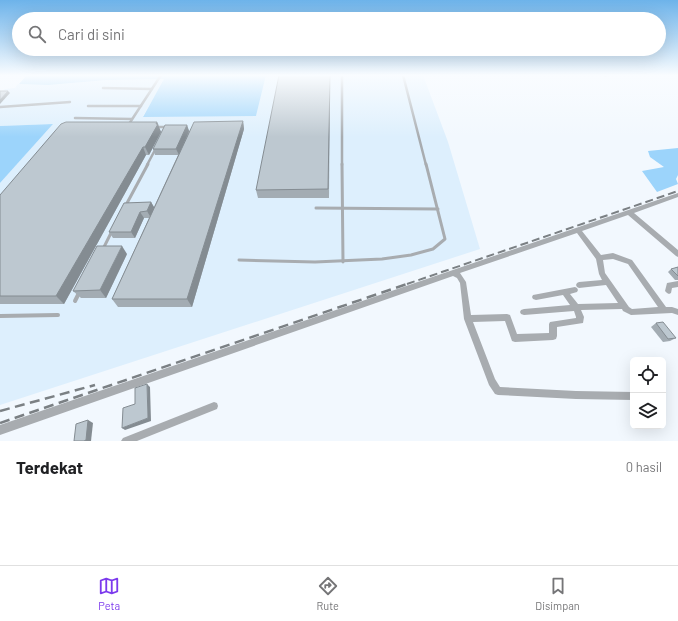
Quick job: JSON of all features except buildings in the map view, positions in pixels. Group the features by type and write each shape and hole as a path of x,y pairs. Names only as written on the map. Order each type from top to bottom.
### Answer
{"street":[{"path":"0,430 678,195"},
{"path":"629,212 678,254"},
{"path":"578,230 599,258 600,271 607,282 624,306 631,312 664,310 678,312"},
{"path":"599,258 613,256 630,262 664,310"},
{"path":"453,272 459,276 463,282 468,319 492,382 498,391 576,396 630,396"},
{"path":"536,297 607,282"},
{"path":"669,291 668,285 678,284"},
{"path":"468,319 507,317 515,338 550,337 553,333 553,324 580,321 576,308 565,292"},
{"path":"524,312 624,306"},
{"path":"126,441 214,406"}],"lane":[{"path":"135,127 127,127 148,96"},
{"path":"342,96 344,208 343,262"},
{"path":"239,260 343,262 390,258 436,248 445,239 408,96"},
{"path":"0,107 70,102"},
{"path":"88,106 141,106"},
{"path":"75,118 132,119"},
{"path":"151,127 174,127"},
{"path":"164,134 167,127"},
{"path":"124,210 156,148"},
{"path":"316,208 438,209"},
{"path":"99,256 113,230"},
{"path":"75,301 82,288"},
{"path":"0,316 58,315"}],"shaded area":[{"path":"0,96 155,96 143,116 256,116 261,96 431,96 448,142 480,249 0,405 0,183 53,124 0,126"},
{"path":"155,96 261,96 256,116 143,117"},
{"path":"53,124 0,183 0,126"},
{"path":"678,148 678,175 676,179 678,184 657,192 642,171 664,167 650,157 648,151"}],"railway":[{"path":"407,284 678,191"},
{"path":"0,423 410,283"},
{"path":"0,411 95,385"}]}
